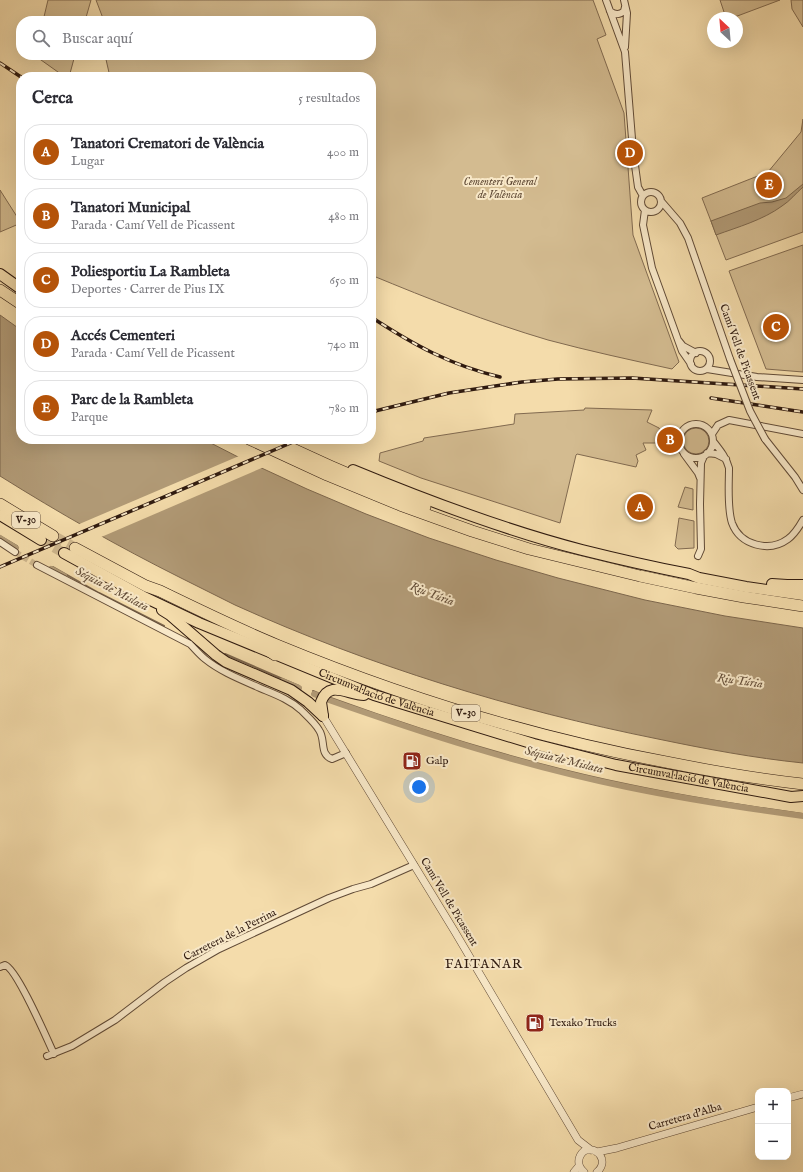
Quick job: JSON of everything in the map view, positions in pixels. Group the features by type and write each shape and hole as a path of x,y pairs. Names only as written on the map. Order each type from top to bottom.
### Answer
{"highway":[{"path":"0,274 16,285"},
{"path":"0,290 16,301"},
{"path":"260,444 327,475 400,505 472,531 529,549 696,588 803,606"},
{"path":"282,444 432,510 531,545 542,551"},
{"path":"294,444 332,462 403,491 476,517 582,550 689,574 699,578 803,595"},
{"name":"V-30","path":"0,504 53,536"},
{"name":"V-30","path":"0,515 41,540"},
{"name":"Circumval·lació de València","path":"75,548 144,591"},
{"name":"Circumval·lació de València","path":"64,553 144,591 160,591 276,645 323,664 424,700 536,734 616,753 702,769 803,784"},
{"path":"689,574 700,573 747,582 787,586 803,585"},
{"path":"144,591 158,595 265,648 275,655"},
{"path":"144,591 153,605 170,615 226,662 291,690 308,702 323,716"},
{"name":"Circumval·lació de València","path":"275,655 374,695 534,744 616,765 790,796 803,796"},
{"path":"323,716 321,702 326,694 331,691 337,690 360,695 374,695"},
{"path":"790,796 803,801"}],"street":[{"path":"606,0 625,52"},
{"path":"610,11 615,14 622,13 625,8 625,2"},
{"path":"625,2 627,30 625,52 636,174 645,194"},
{"path":"645,194 656,194 661,201 658,209"},
{"path":"645,194 640,202 648,211"},
{"name":"Camí Vell de Picassent","path":"661,201 680,223 688,238 730,359 750,411 765,439 796,477 803,490"},
{"path":"648,211 658,209 671,213"},
{"path":"648,211 643,225 652,268 676,338 692,367 698,371 707,369 757,377 803,380"},
{"path":"676,338 683,346 696,352 705,353 717,367 728,373"},
{"path":"690,364 690,359 696,352"},
{"path":"707,369 710,360"},
{"path":"712,434 718,425 729,420 803,434"},
{"path":"698,556 701,549 701,479 701,463 713,442 710,430 702,425 693,424 688,426 681,433 679,438 680,448 698,472 701,479"},
{"path":"713,442 726,459 729,468 730,514 735,531 742,538 748,542 764,546 774,546 795,533 803,520"},
{"path":"683,452 695,458 706,454 716,454 726,459"},
{"path":"0,542 15,552"},
{"path":"37,565 190,644 206,660 224,671 287,700 301,710 320,731 323,749 329,758 332,760 346,753"},
{"name":"Camí Vell de Picassent","path":"323,716 578,1140 597,1153"},
{"name":"Carretera de la Perrina","path":"47,1056 72,1046 115,1020 176,975 219,949 329,898 371,884 414,865"},
{"path":"0,967 5,965 8,966 15,976 24,991 54,1054"},
{"path":"791,1097 803,1094"},
{"name":"Carretera d'Alba","path":"579,1157 584,1151 597,1153 617,1148 755,1108"},
{"name":"Camí Vell de Picassent","path":"578,1140 579,1166"},
{"path":"597,1153 602,1165 597,1172"},
{"path":"574,1172 579,1166 584,1172"}],"green space":[{"path":"48,0 91,0 86,16 44,16"},
{"name":"Cementeri General de València","path":"96,0 593,0 606,35 597,39 624,113 633,235 679,362 672,369 594,352 548,340 458,310 376,277 376,72 109,72 106,60 376,60 376,16 102,16"},
{"path":"720,0 780,0 743,14 743,12 724,12"},
{"path":"791,0 803,0 803,27 792,9"},
{"path":"41,60 74,60 70,72 58,72"},
{"path":"803,119 803,232 726,260 702,198 768,172 801,132"},
{"path":"0,190 16,215 16,225 0,232"},
{"path":"803,245 803,372 766,369 729,271"},
{"path":"585,408 652,410 647,422 659,428 665,438 657,443 643,443 646,450 636,455 638,461 636,467 577,454 560,523 421,478 379,461 380,453 423,441 424,438 514,424 515,414 584,410"},
{"path":"696,428 705,432 709,441 705,450 696,454 687,450 683,441 687,432"},
{"path":"685,487 693,489 693,510 678,507"},
{"path":"679,518 694,521 694,548 678,549 675,546"}],"water":[{"path":"803,184 803,187 775,211 750,223 716,235 711,221 760,203 772,202 786,198"},
{"name":"Riu Túria","path":"0,315 16,326 16,444 213,444 307,489 366,514 429,538 496,560 558,578 645,600 725,616 803,628 803,763 766,759 712,750 604,727 496,700 390,667 338,648 235,605 89,529 0,476"}],"pier":[{"path":"239,456 264,467 99,538 77,525"}],"waterway":[{"name":"Séquia de Mislata","path":"0,536 17,546"},
{"name":"Séquia de Mislata","path":"0,538 16,548"},
{"name":"Séquia de Mislata","path":"53,567 99,593 164,626"},
{"name":"Séquia de Mislata","path":"51,569 64,576"},
{"name":"Séquia de Mislata","path":"225,654 299,686"},
{"name":"Séquia de Mislata","path":"282,681 299,688"},
{"name":"Séquia de Mislata","path":"313,691 320,694"},
{"name":"Séquia de Mislata","path":"314,694 319,696"},
{"name":"Séquia de Mislata","path":"328,697 402,723 478,747 592,777 673,793 803,814"},
{"name":"Séquia de Mislata","path":"326,699 438,737 589,779 671,795 803,816"}],"tunnel":[{"path":"53,536 75,548"},
{"path":"41,540 64,553"},
{"path":"15,552 37,565"}],"railway":[{"path":"0,63 16,74"},
{"path":"376,320 433,353 465,366 500,377"},
{"path":"376,411 449,393 522,382 558,379 632,378 803,389"},
{"path":"711,398 803,412"},
{"path":"0,567 288,444"}],"place":[{"name":"Accés Cementeri","path":"630,153"},
{"name":"Parc de la Rambleta","path":"769,185"},
{"name":"Poliesportiu La Rambleta","path":"776,327"},
{"name":"Tanatori Municipal","path":"670,440"},
{"name":"Tanatori Crematori de València","path":"640,507"},
{"name":"Galp","path":"412,761"},
{"name":"Texako Trucks","path":"535,1023"}],"district":[{"name":"FAITANAR","path":"484,964"}]}
